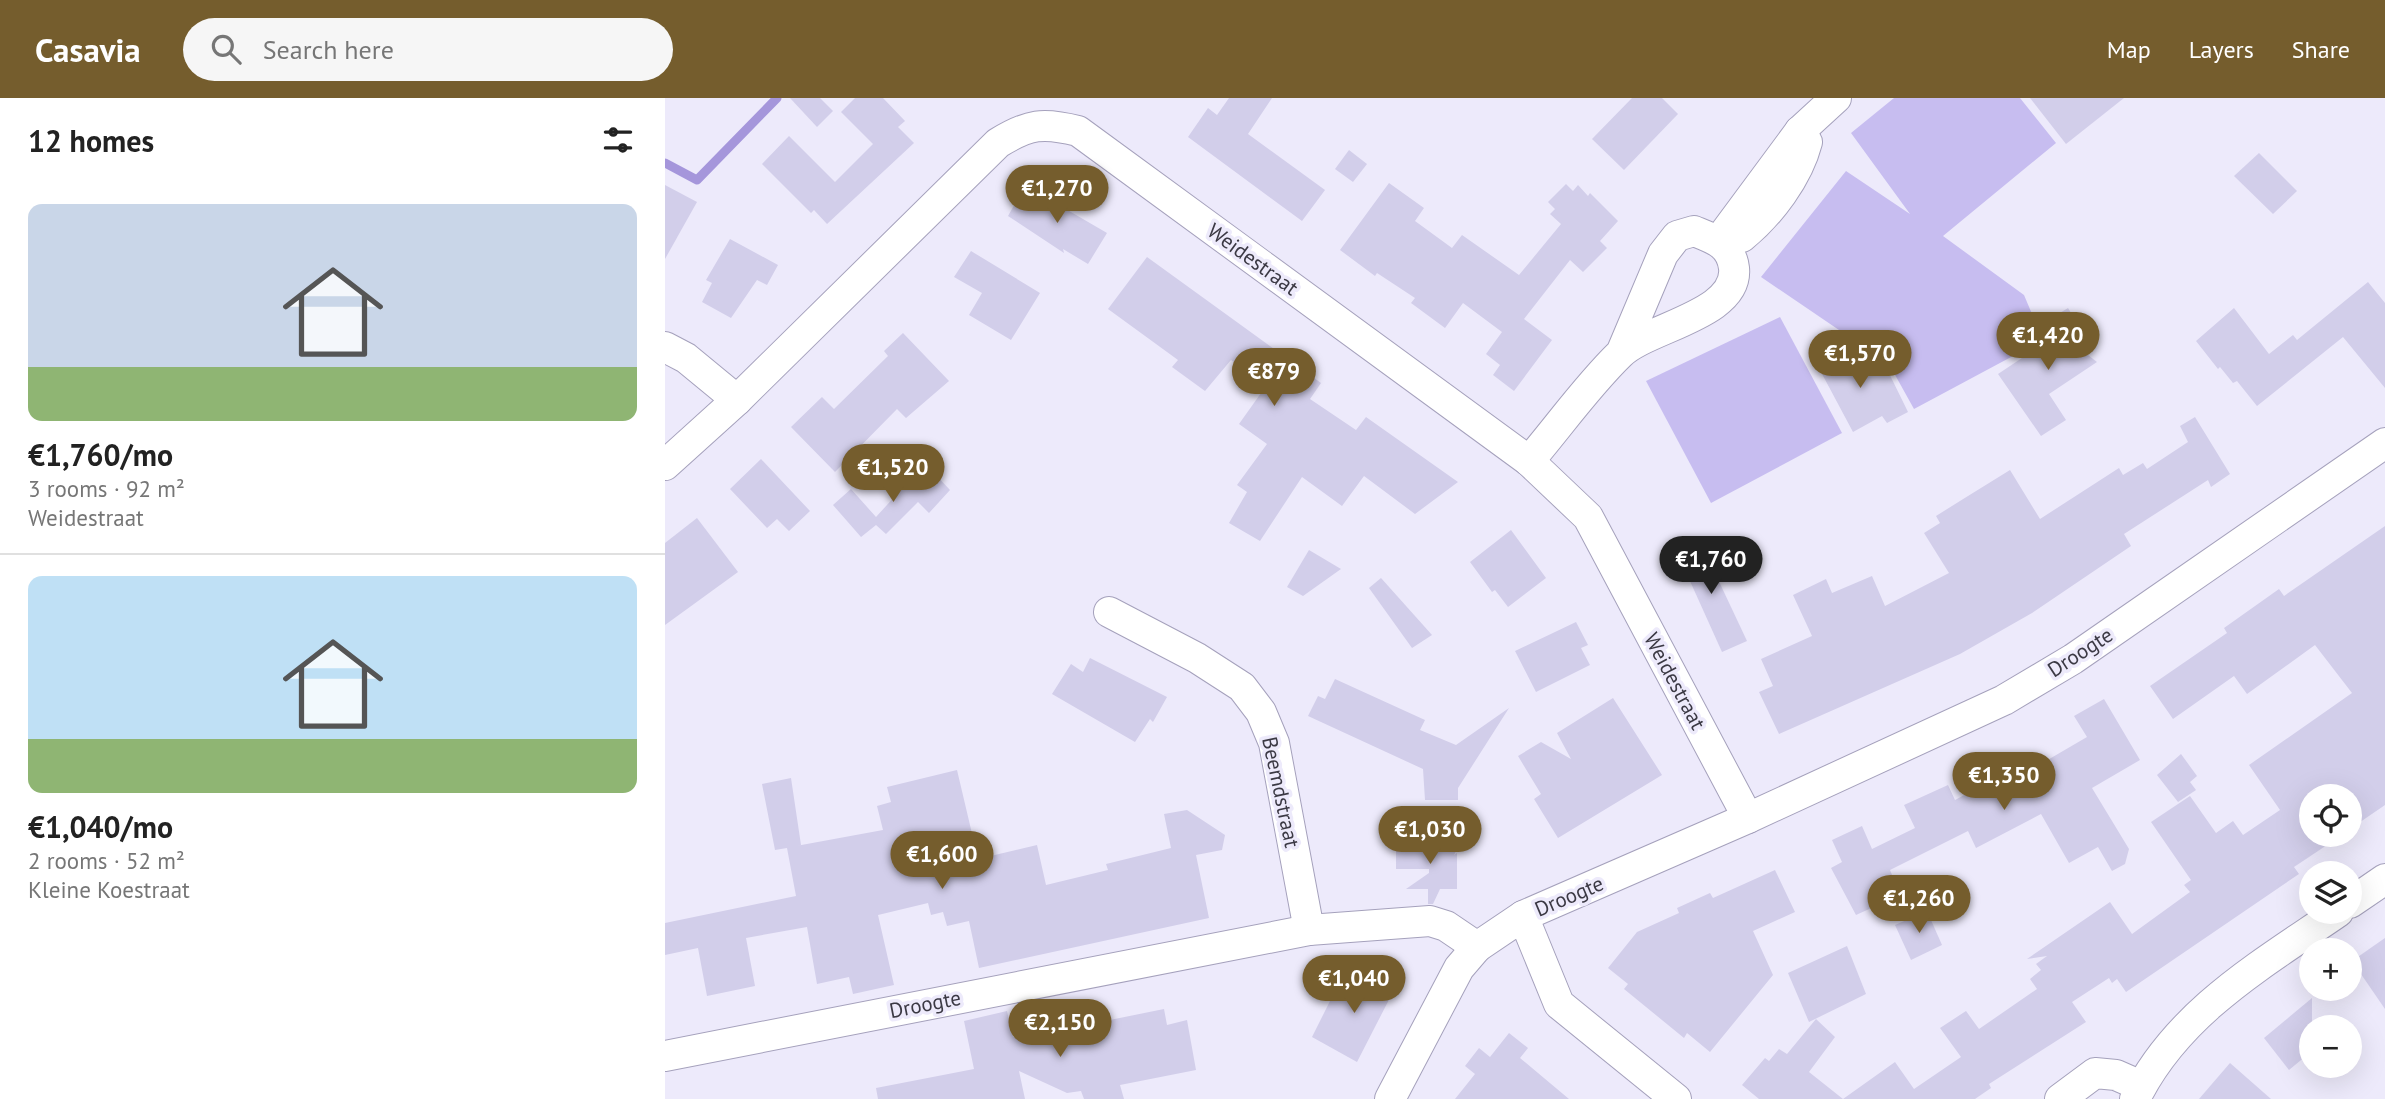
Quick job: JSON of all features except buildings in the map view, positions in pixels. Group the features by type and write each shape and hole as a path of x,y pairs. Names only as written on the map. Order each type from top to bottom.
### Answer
{"street":[{"path":"1722,243 1738,240 1756,226 1801,165 1807,142 1800,131 1836,98"},
{"name":"Weidestraat","path":"665,466 737,400 998,143 1024,127 1052,124 1078,131 1529,461 1588,517 1748,818"},
{"path":"1529,461 1622,351 1663,254 1677,236 1694,231 1722,243 1732,254 1734,273 1729,292 1713,305 1622,351"},
{"path":"665,347 685,358 737,400"},
{"name":"Droogte","path":"665,1056 1308,930 1430,921 1446,926 1477,947 1523,916 1748,818 2004,700 2073,659 2385,443"},
{"name":"Beemdstraat","path":"1109,612 1197,658 1242,687 1261,712 1274,743 1308,930"},
{"path":"2362,895 2385,879"},
{"path":"1523,916 1559,1004 1676,1099"},
{"path":"2060,1099 2095,1073 2116,1075 2138,1093 2179,1034 2219,994 2321,924"},
{"path":"1390,1099 1459,968 1477,947"}],"shaded area":[{"path":"1894,98 2020,98 2056,143 1943,236 2024,295 2043,340 1914,409 1889,364 1761,277 1846,171 1910,214 1851,133"},
{"path":"1780,317 1842,433 1711,503 1646,381"}],"waterway":[{"path":"665,163 697,180 777,98"}]}
